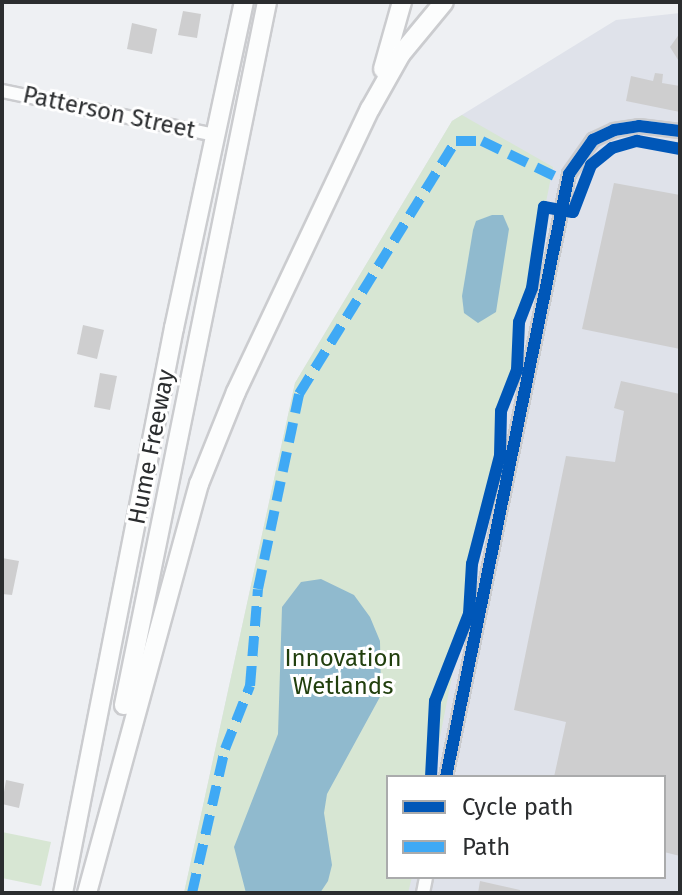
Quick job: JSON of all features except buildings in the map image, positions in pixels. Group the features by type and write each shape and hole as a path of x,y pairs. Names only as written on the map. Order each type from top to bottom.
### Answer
{"highway":[{"name":"Hume Freeway","path":"63,893 244,2"},
{"name":"Hume Freeway","path":"86,893 267,2"},
{"path":"370,109 402,2"},
{"path":"86,893 199,484 236,392 370,109 401,54 444,2"}],"street":[{"name":"Patterson Street","path":"2,91 215,135"},
{"path":"446,775 569,174 593,140 614,130 639,126 680,131"}],"shaded area":[{"path":"680,13 680,893 184,893 295,383 452,121 616,20"}],"green space":[{"name":"Innovation Wetlands","path":"462,115 553,167 432,775 386,775 386,879 412,879 408,893 184,893 295,383 452,121"},
{"path":"2,832 51,842 41,886 2,878"}],"water":[{"path":"503,215 509,229 496,312 478,323 464,313 462,296 476,221"},
{"path":"321,579 354,595 370,617 380,641 381,695 327,794 324,813 332,865 328,881 320,893 246,893 234,847 278,734 282,607 301,582"}],"marked path":[{"path":"192,893 225,749 250,686 258,589 299,394 456,141 482,141 567,182"}],"cycle path":[{"path":"446,775 569,174 593,140 614,130 639,126 680,131"},
{"path":"431,775 435,701 469,614 472,564 500,456 501,411 517,370 519,322 532,288 544,207 573,212 591,165 612,148 637,141 680,149"}]}
